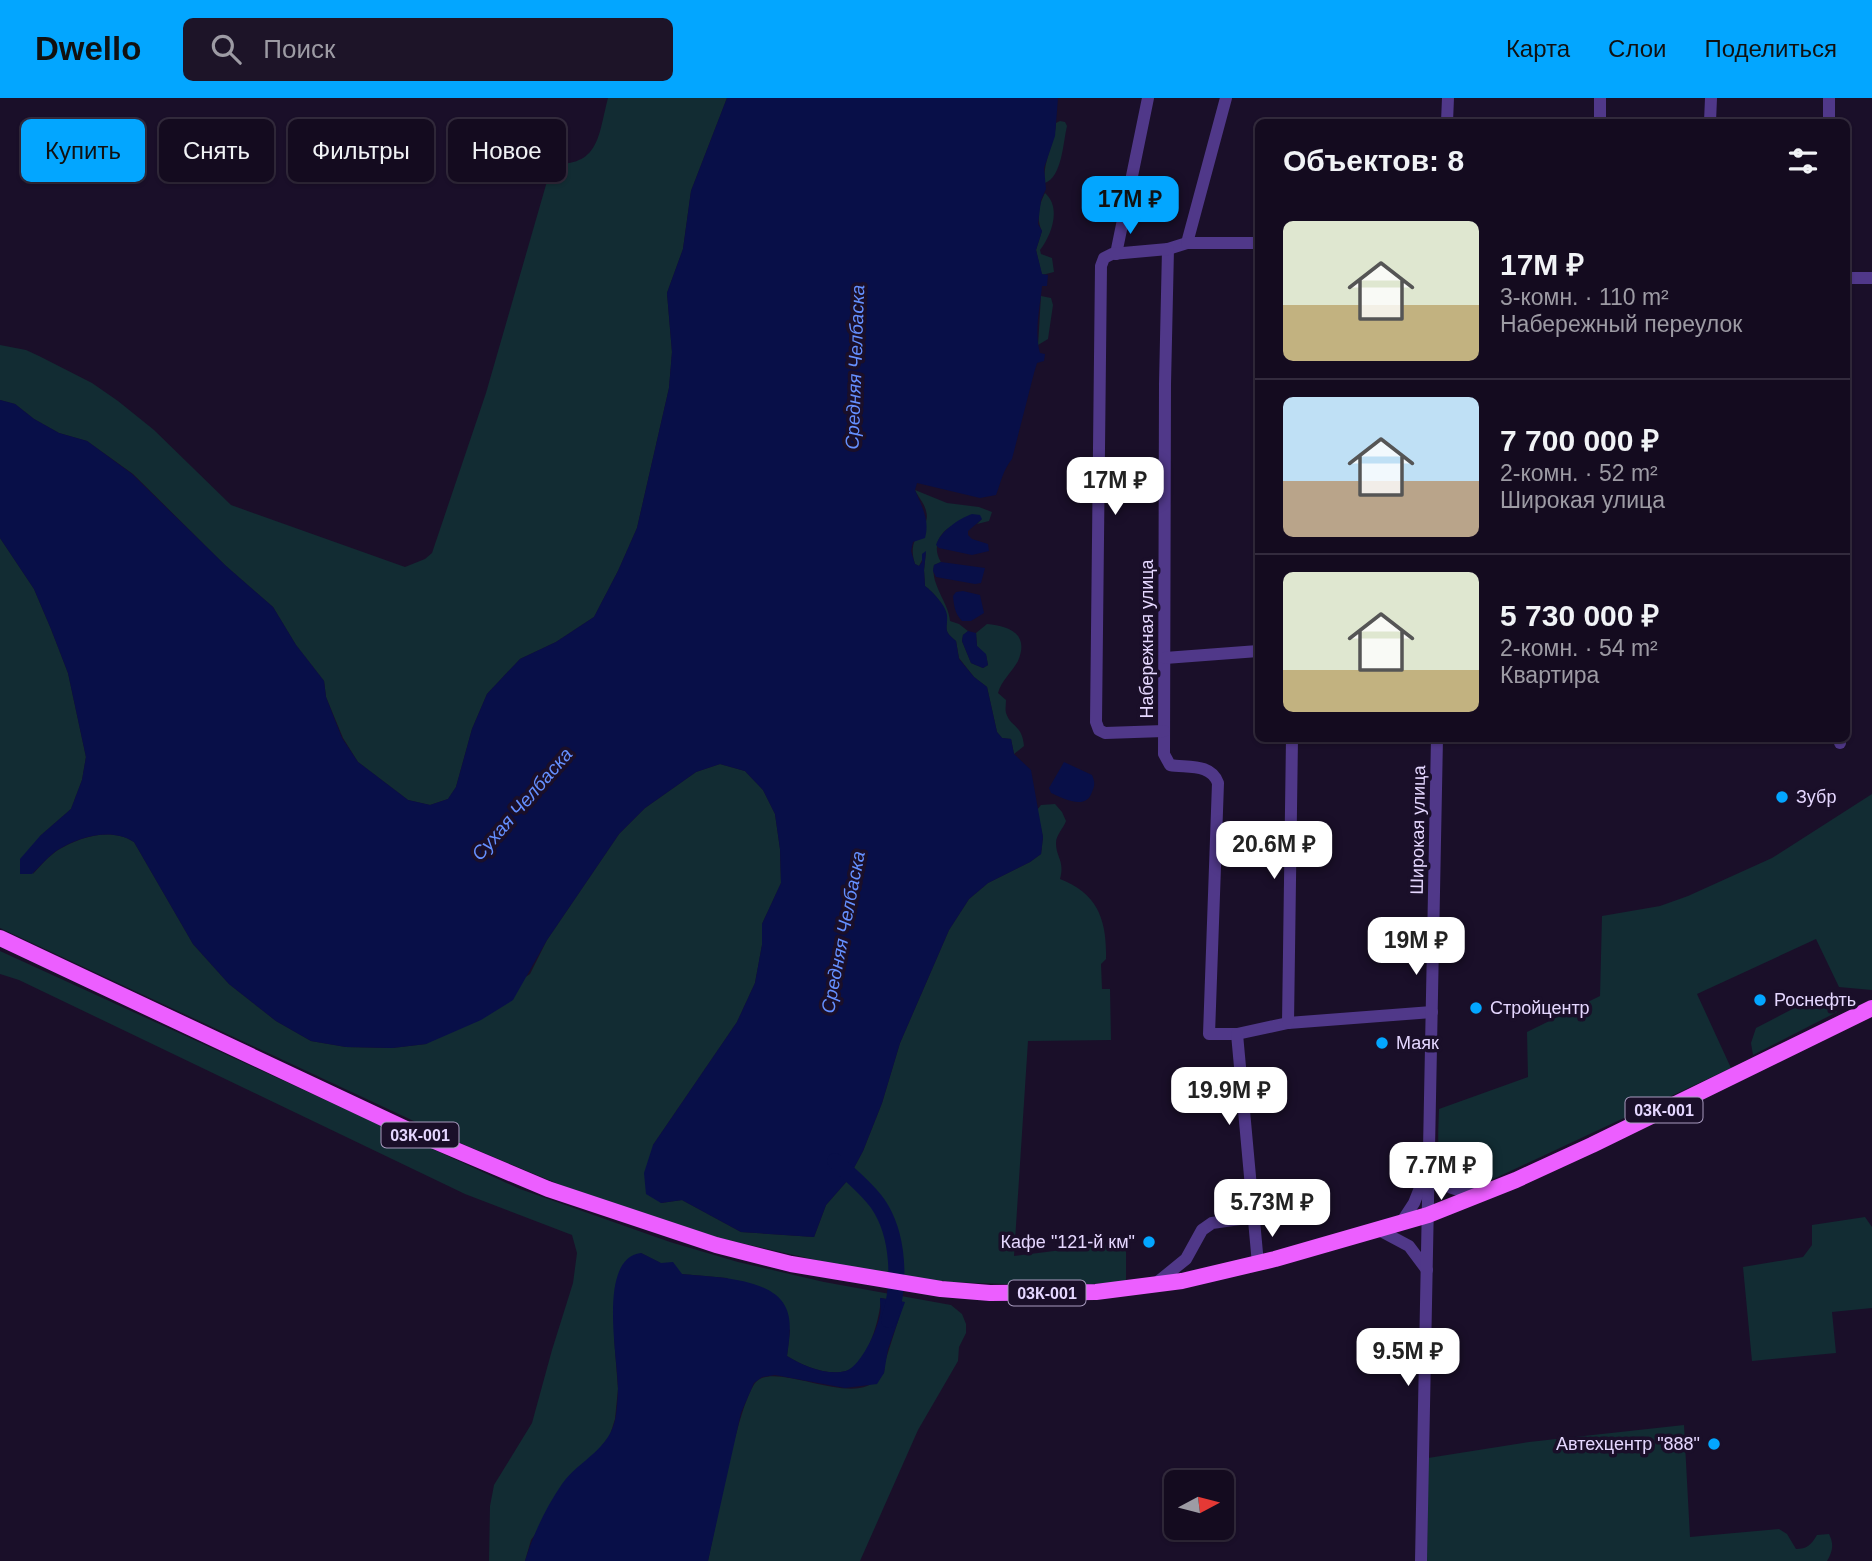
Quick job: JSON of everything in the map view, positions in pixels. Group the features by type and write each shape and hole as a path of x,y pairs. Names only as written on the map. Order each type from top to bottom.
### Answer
{"main road":[{"name":"03К-001","path":"0,939 406,1129 548,1189 716,1245 791,1264 941,1289 1016,1294 1096,1292 1153,1286 1258,1264 1428,1215 1485,1193 1592,1145 1872,1008"}],"street":[{"path":"1148,98 1110,256 1101,266 1096,722 1099,730 1105,733 1164,732"},
{"path":"1187,243 1226,98"},
{"path":"1447,119 1448,98"},
{"path":"1600,98 1600,119"},
{"path":"1710,119 1711,98"},
{"path":"1829,98 1829,119"},
{"path":"1110,256 1168,249 1187,243 1255,243"},
{"name":"Набережная улица","path":"1168,249 1164,754 1170,765 1205,769 1216,776 1218,783 1209,1034 1237,1034"},
{"path":"1850,278 1872,278"},
{"path":"1165,658 1255,651"},
{"path":"1288,1023 1292,742"},
{"name":"Широкая улица","path":"1421,1561 1437,742"},
{"path":"1258,1264 1237,1034 1288,1023 1432,1012"},
{"path":"1429,1163 1444,1185 1460,1191 1485,1193"},
{"path":"1401,1223 1414,1203 1429,1163"},
{"path":"1153,1286 1186,1259 1206,1226 1254,1217"},
{"path":"1378,1230 1409,1246 1427,1270"}],"shaded area":[{"path":"608,98 727,98 691,191 683,249 667,293 672,352 669,388 637,528 594,617 556,642 520,659 487,694 472,729 456,787 448,799 430,805 408,800 358,762 343,738 326,697 324,681 296,645 273,607 226,566 133,474 87,441 59,433 15,404 0,400 0,345 26,350 39,356 92,383 118,401 154,430 231,505 405,567 425,559 432,553 486,393 547,182 566,182 566,163 580,160 588,154 599,136"},
{"path":"1060,121 1067,126 1061,159 1051,180 1045,183 1047,160 1056,123"},
{"path":"1045,193 1053,206 1054,214 1051,230 1040,250 1041,254 1052,258 1054,272 1042,275 1036,250 1042,231 1039,212"},
{"path":"1041,296 1051,298 1053,305 1048,339 1038,345"},
{"path":"915,490 947,503 979,507 992,512 989,521 977,524 982,519 954,525 940,536 937,551 941,562 934,565 933,572 950,621 968,631 963,635 962,641 971,663 983,668 988,665 986,655 977,646 976,633 987,624 1009,629 1019,638 1021,651 1018,661 998,693 1006,700 1006,713 1023,739 1024,746 1014,754 1011,739 1002,738 997,732 987,687 974,677 959,658 956,641 946,629 944,608 925,586 926,552 919,566 915,564 913,546 927,517"},
{"path":"0,538 34,589 51,629 68,673 86,757 82,780 71,809 40,836 33,874 58,850 76,841 116,835 134,842 193,944 229,984 276,1021 311,1041 346,1047 392,1048 426,1044 530,974 547,940 619,834 645,808 696,772 720,764 745,771 763,790 775,814 781,883 762,924 762,945 755,983 737,1022 653,1145 661,1203 682,1200 741,1232 814,1237 826,1205 847,1181 863,1151 882,1103 900,1043 949,930 969,899 988,883 1041,854 1043,837 1037,810 1041,805 1055,804 1066,821 1056,843 1061,863 1060,879 1073,885 1092,901 1105,932 1106,959 1101,964 1102,989 1110,989 1111,1040 1028,1041 1014,1256 1126,1242 1126,1282 1058,1286 950,1282 864,1271 715,1237 585,1195 465,1145 0,928"},
{"path":"1872,794 1872,990 1839,987 1816,939 1697,994 1731,1068 1487,1182 1469,1186 1456,1183 1447,1176 1439,1153 1439,1109 1528,1077 1527,1032 1600,996 1602,916 1660,906 1688,896 1772,858"},
{"path":"0,951 520,1189 670,1242 738,1262 824,1282 951,1305 962,1314 966,1324 958,1361 918,1430 860,1561 708,1561 735,1437 750,1392 757,1381 778,1376 840,1388 855,1389 869,1385 884,1373 904,1302 881,1298 875,1328 861,1359 846,1371 823,1371 787,1356 790,1330 727,1278 682,1274 641,1253 615,1287 614,1337 618,1389 615,1419 610,1435 531,1540 525,1561 489,1561 490,1506 494,1485 532,1423 573,1283 577,1253 572,1235 465,1194 19,980 0,974"},
{"path":"1808,1001 1828,1004 1837,1012 1753,1055 1751,1043 1756,1028"},
{"path":"1865,1217 1872,1227 1872,1308 1832,1312 1836,1353 1752,1361 1743,1267 1803,1257 1812,1245 1812,1225"},
{"path":"1684,1425 1690,1537 1779,1529 1787,1534 1796,1549 1808,1546 1817,1535 1829,1534 1832,1548 1827,1561 1427,1561 1428,1458 1529,1442"}],"water":[{"name":"Сухая Челбаска","path":"727,98 1058,98 1055,136 1044,168 1046,189 1041,200 1038,224 1042,231 1036,250 1042,274 1048,275 1047,286 1042,286 1037,328 1038,345 1040,353 1045,354 1044,361 1037,363 1012,459 996,495 980,498 917,483 915,490 927,525 925,538 913,542 911,551 915,564 919,566 922,554 926,551 925,586 939,599 946,611 947,632 956,641 959,659 974,677 987,687 997,732 1002,738 1011,739 1014,754 1031,770 1043,837 1041,854 988,883 969,899 949,930 900,1043 882,1103 863,1151 847,1181 826,1205 814,1237 741,1232 682,1200 661,1203 646,1194 644,1173 653,1145 737,1022 755,983 762,945 762,924 781,883 775,814 763,790 745,771 720,764 696,772 645,808 619,834 547,940 513,1000 481,1020 426,1044 392,1048 346,1047 311,1041 276,1021 229,984 193,944 134,842 125,838 105,835 84,838 56,851 32,874 20,874 20,859 40,836 71,809 82,780 86,757 68,673 51,629 34,589 0,538 0,400 15,404 59,433 87,441 132,474 226,566 273,607 296,645 324,681 326,697 342,738 358,762 408,800 430,805 448,799 456,787 472,729 487,694 520,659 556,642 594,617 637,528 669,388 672,352 667,293 683,249 691,191"},
{"path":"972,514 980,515 982,519 968,531 968,535 988,544 989,551 972,555 936,545 951,526"},
{"path":"941,562 985,568 981,583 936,577 934,565"},
{"path":"956,592 980,595 984,613 971,621 962,621 955,610 953,596"},
{"path":"968,631 976,633 977,646 986,654 988,665 983,668 971,663 962,641 963,635"},
{"path":"1064,762 1092,775 1094,787 1085,801 1074,802 1051,793 1049,788"},
{"path":"641,1253 661,1263 673,1262 682,1274 738,1280 767,1289 785,1306 789,1318 787,1356 823,1371 846,1371 857,1362 876,1329 880,1315 880,1298 905,1302 888,1349 884,1373 877,1384 845,1388 775,1375 762,1377 754,1383 741,1413 708,1561 525,1561 540,1521 556,1493 569,1475 601,1446 613,1427 618,1388 614,1290 619,1272 627,1259"}],"waterway":[{"name":"Средняя Челбаска","path":"835,1161 874,1198 890,1230 896,1276 889,1320"}],"place":[{"name":"Зубр","path":"1782,797"},
{"name":"Роснефть","path":"1760,1000"},
{"name":"Стройцентр","path":"1476,1008"},
{"name":"Маяк","path":"1382,1043"},
{"name":"Кафе \"121-й км\"","path":"1149,1242"},
{"name":"Автехцентр \"888\"","path":"1714,1444"}]}
